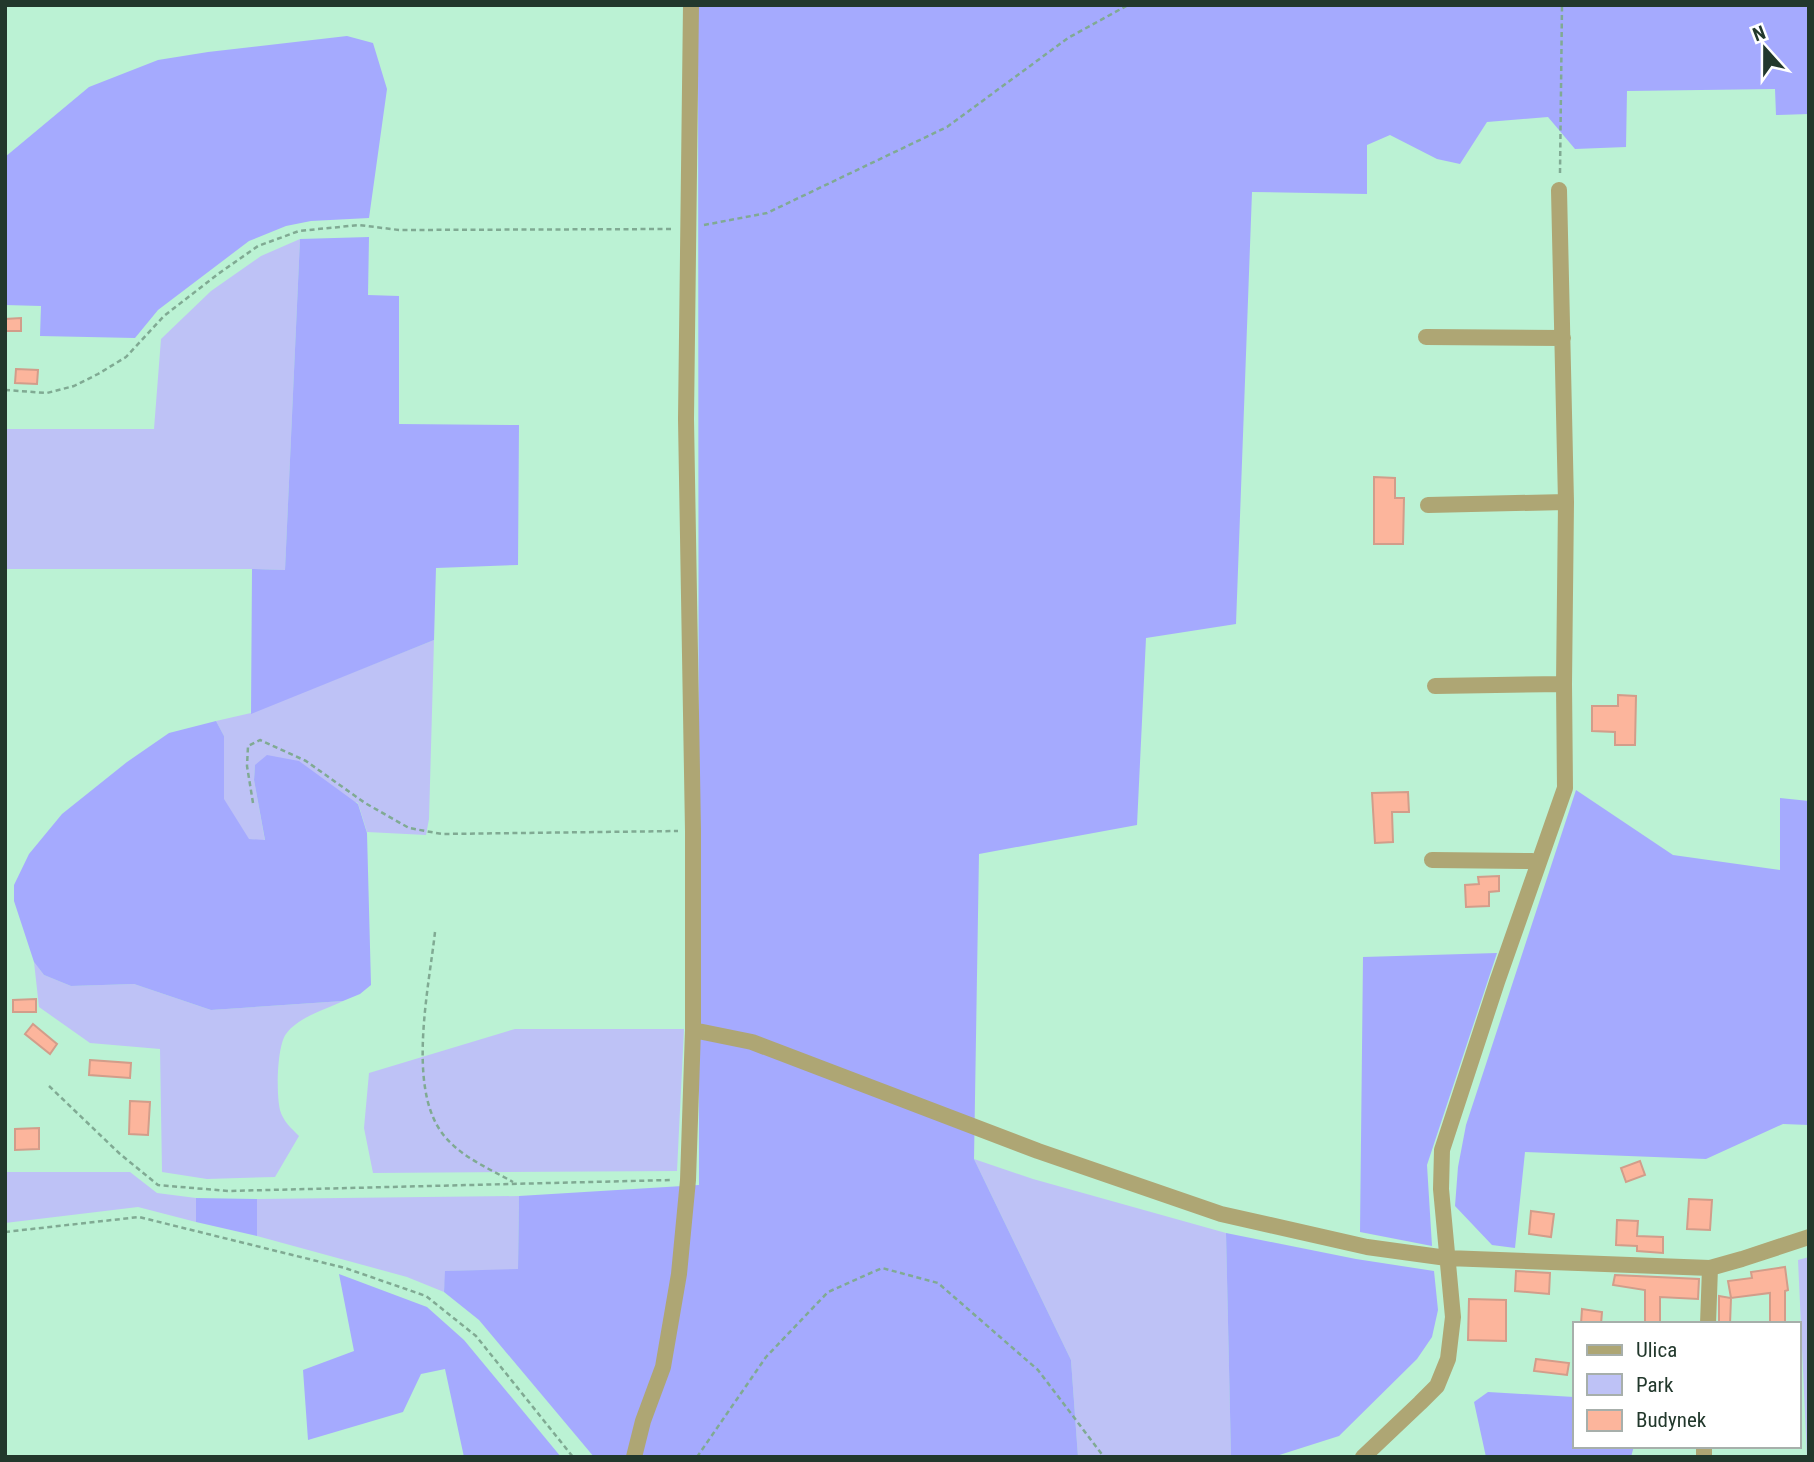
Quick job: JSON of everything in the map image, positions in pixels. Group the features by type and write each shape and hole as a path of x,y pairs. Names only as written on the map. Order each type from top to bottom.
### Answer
{"street":[{"path":"634,1457 643,1421 663,1367 679,1273 688,1180 693,1030 693,831 686,419 691,5"},
{"path":"1363,1457 1437,1386 1448,1359 1453,1317 1441,1189 1442,1150 1565,788 1566,502 1559,190"},
{"path":"1426,337 1563,338"},
{"path":"1428,505 1566,502"},
{"path":"1435,685 1564,684"},
{"path":"1432,860 1539,862"},
{"path":"693,1030 752,1042 1038,1151 1221,1214 1367,1247 1447,1258 1710,1268 1809,1237"},
{"path":"1708,1322 1710,1268"}],"path":[{"path":"5,390 47,393 74,386 98,374 126,357 164,316 218,274 258,246 299,231 359,225 400,230 689,229 767,213 947,127 1068,38 1128,5"},
{"path":"1559,190 1562,5"},
{"path":"253,803 247,746 260,740 306,761 365,803 409,828 442,834 693,831"},
{"path":"435,932 423,1037 424,1085 431,1111 442,1133 466,1156 516,1183"},
{"path":"49,1086 120,1154 158,1185 228,1191 688,1180"},
{"path":"5,1231 139,1217 345,1268 426,1296 476,1336 572,1457"},
{"path":"697,1457 766,1357 828,1292 882,1268 938,1283 1038,1370 1104,1457"}],"green space":[{"path":"300,239 285,570 5,569 5,429 154,429 161,339 211,291 261,256"},
{"path":"434,640 429,819 426,835 367,832 358,803 255,765 254,780 265,841 248,839 223,799 224,736 216,721 251,713"},
{"path":"34,962 44,975 71,986 134,984 211,1010 343,1001 297,1023 283,1040 278,1070 280,1110 283,1118 299,1136 275,1177 207,1179 162,1172 160,1049 90,1043 39,1007"},
{"path":"515,1029 684,1029 677,1171 373,1173 364,1128 369,1073"},
{"path":"974,1159 1033,1179 1226,1233 1231,1457 1078,1457 1071,1360"},
{"path":"5,1172 130,1172 157,1193 196,1198 196,1222 138,1207 5,1223"},
{"path":"519,1196 518,1270 446,1271 444,1292 407,1277 257,1236 257,1199"},
{"path":"1809,1257 1809,1457 1807,1457 1798,1260"}],"shaded area":[{"path":"698,5 1809,5 1809,114 1776,115 1775,89 1627,91 1626,147 1575,149 1548,117 1487,122 1460,164 1437,159 1390,135 1367,145 1367,194 1252,192 1236,624 1146,638 1137,825 979,854 974,1159 1071,1360 1078,1457 594,1457 479,1320 444,1292 445,1271 518,1269 519,1196 699,1185"},
{"path":"347,36 373,43 387,89 369,218 311,221 286,226 249,241 158,310 135,338 40,336 41,306 5,305 5,157 89,87 158,60"},
{"path":"369,237 368,295 399,296 399,424 519,425 518,565 436,568 434,640 251,714 252,569 285,570 300,239"},
{"path":"216,721 224,736 224,799 249,839 265,840 254,780 255,765 267,755 299,761 358,804 367,833 371,985 360,994 343,1001 211,1010 134,984 71,986 44,975 34,962 14,901 14,885 29,854 62,814 127,762 169,733"},
{"path":"1576,790 1673,855 1780,870 1780,798 1809,801 1809,1125 1783,1124 1706,1159 1525,1152 1515,1248 1492,1245 1455,1206 1458,1167 1466,1125"},
{"path":"1497,953 1427,1165 1432,1246 1360,1232 1363,957"},
{"path":"196,1198 257,1199 257,1236 196,1222"},
{"path":"1226,1233 1356,1259 1434,1271 1438,1310 1432,1337 1417,1359 1339,1436 1273,1457 1231,1457"},
{"path":"339,1274 427,1307 464,1340 561,1457 464,1457 445,1369 421,1374 403,1412 308,1440 303,1370 354,1351"},
{"path":"1488,1392 1573,1397 1573,1448 1633,1448 1631,1457 1486,1457 1474,1402"}],"building":[{"path":"21,318 21,331 5,331 5,319"},
{"path":"16,369 38,370 37,384 15,383"},
{"path":"1374,477 1395,478 1395,498 1404,498 1403,544 1374,544"},
{"path":"1618,695 1636,696 1635,745 1615,745 1615,732 1592,731 1592,706 1618,706"},
{"path":"1408,792 1409,812 1392,812 1393,842 1375,843 1372,793"},
{"path":"1499,876 1499,891 1489,892 1489,906 1466,907 1465,885 1479,884 1478,877"},
{"path":"36,999 36,1012 13,1012 13,1000"},
{"path":"33,1024 57,1044 50,1054 25,1034"},
{"path":"90,1060 131,1063 130,1078 89,1075"},
{"path":"130,1101 150,1102 148,1135 129,1134"},
{"path":"39,1128 39,1149 15,1150 15,1129"},
{"path":"1640,1161 1645,1175 1626,1182 1621,1168"},
{"path":"1689,1199 1712,1200 1710,1230 1687,1229"},
{"path":"1531,1211 1554,1214 1551,1237 1529,1234"},
{"path":"1617,1220 1638,1221 1637,1236 1663,1237 1663,1253 1637,1251 1637,1246 1616,1245"},
{"path":"1785,1267 1788,1290 1785,1291 1785,1322 1770,1322 1770,1293 1731,1298 1728,1281 1752,1278 1751,1272"},
{"path":"1516,1271 1550,1273 1549,1294 1515,1291"},
{"path":"1615,1275 1699,1279 1698,1299 1660,1297 1660,1322 1645,1322 1645,1290 1613,1285"},
{"path":"1719,1296 1731,1298 1730,1322 1719,1322"},
{"path":"1469,1299 1506,1300 1506,1341 1468,1340"},
{"path":"1582,1309 1602,1312 1601,1322 1581,1322"},
{"path":"1536,1359 1569,1363 1567,1375 1534,1371"}]}
